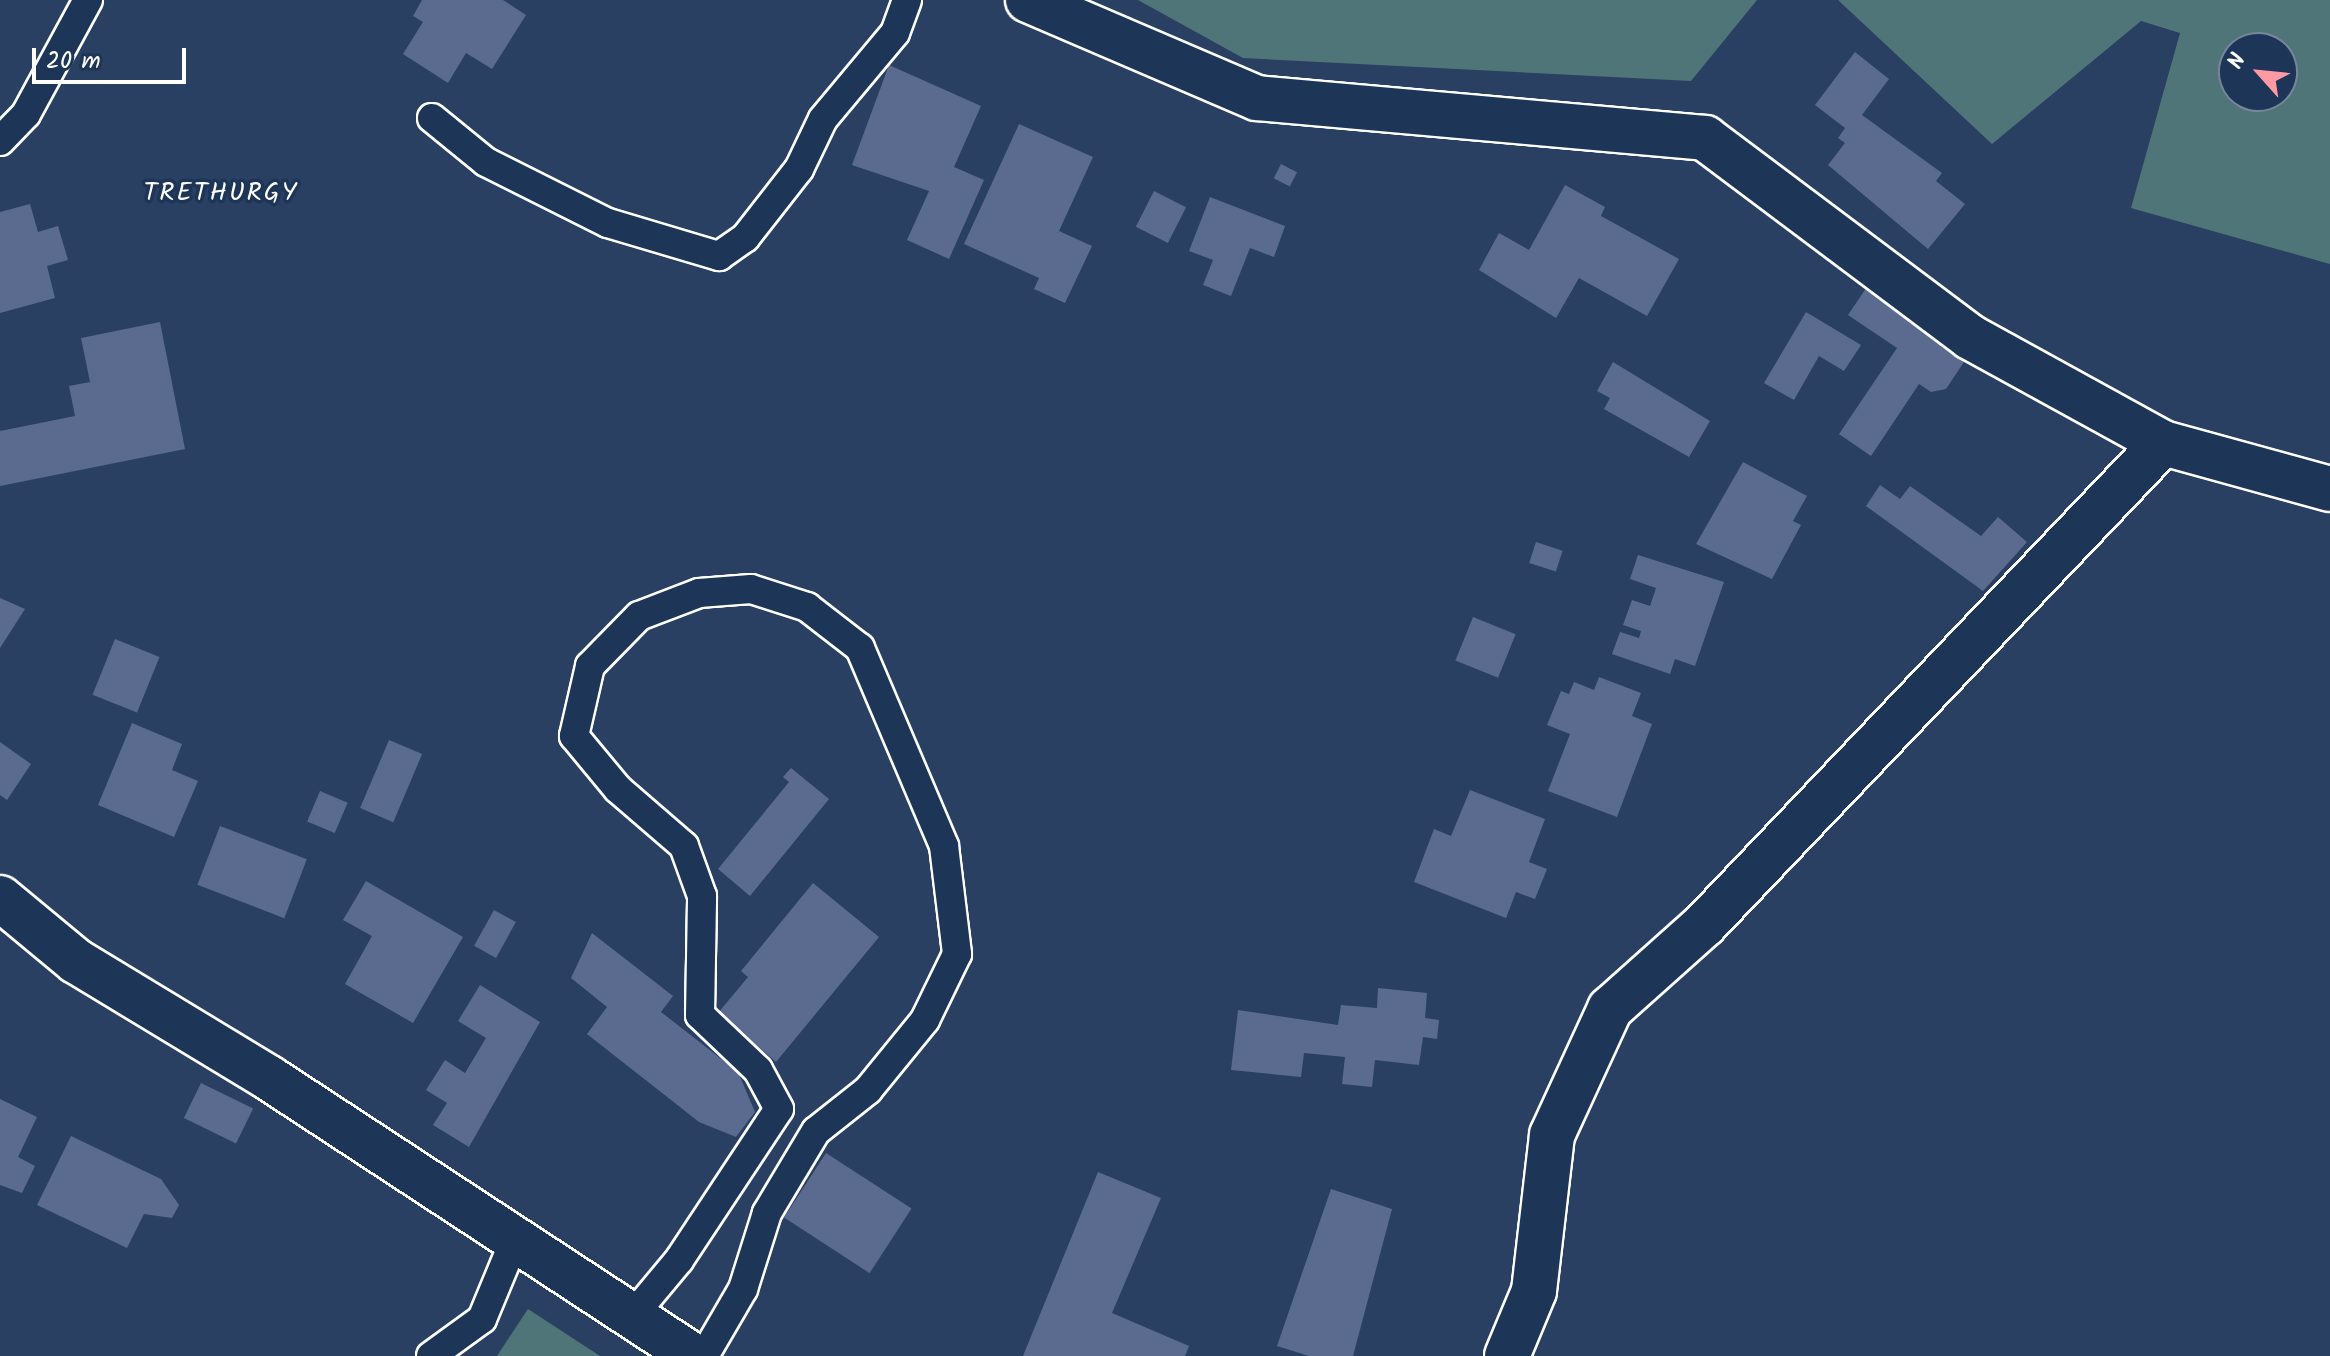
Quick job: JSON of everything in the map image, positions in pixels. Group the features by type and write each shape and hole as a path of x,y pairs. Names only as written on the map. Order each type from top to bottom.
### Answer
{"street":[{"path":"1028,0 1257,98 1705,138 1970,337 2163,443 2330,489"},
{"path":"1507,1356 1534,1291 1552,1135 1610,1009 1705,924 2163,443"},
{"path":"0,898 76,961 516,1237 693,1356"}],"lane":[{"path":"0,141 26,114 88,0"},
{"path":"432,118 486,162 608,223 719,256 745,238 799,169 823,119 895,33 907,0"},
{"path":"634,1314 679,1260 779,1109 758,1070 700,1015 702,896 684,846 618,789 574,736 590,666 639,616 699,593 751,589 807,607 860,648 944,846 957,954 925,1020 868,1090 816,1131 767,1213 743,1289 704,1356"},
{"path":"431,1356 482,1319 516,1237"}],"green space":[{"path":"1138,0 1757,0 1691,81 1243,58"},
{"path":"1838,0 2330,0 2330,264 2131,208 2180,33 2141,21 1992,144"},
{"path":"528,1309 600,1356 497,1356"}],"building":[{"path":"422,0 503,0 526,15 492,69 466,53 448,83 403,54 423,22 413,16"},
{"path":"1855,52 1889,79 1862,115 1942,173 1936,181 1965,204 1928,249 1828,165 1845,143 1838,138 1845,128 1815,105"},
{"path":"889,65 981,106 954,167 984,180 949,259 907,240 929,191 852,165"},
{"path":"1019,124 1093,157 1059,231 1092,246 1065,303 1034,289 1039,278 964,244"},
{"path":"1281,164 1297,172 1290,186 1274,178"},
{"path":"1565,185 1605,207 1601,216 1679,259 1647,316 1579,278 1556,318 1479,270 1499,233 1529,250"},
{"path":"1154,191 1186,207 1168,243 1136,227"},
{"path":"1210,197 1285,226 1274,257 1250,248 1231,296 1203,285 1213,260 1189,251"},
{"path":"30,204 38,232 58,226 68,260 47,266 55,298 0,313 0,212"},
{"path":"1871,281 1966,359 1946,389 1931,392 1919,384 1871,456 1839,434 1897,348 1848,315"},
{"path":"1806,312 1861,345 1844,371 1819,356 1794,400 1764,383"},
{"path":"160,322 185,449 0,486 0,431 75,416 69,386 90,382 81,338"},
{"path":"1613,362 1710,421 1689,457 1604,409 1610,398 1597,391"},
{"path":"1743,462 1807,496 1793,521 1801,525 1772,579 1696,544"},
{"path":"1880,485 1900,499 1910,486 1981,536 1998,517 2027,542 1983,591 1866,506"},
{"path":"1536,542 1563,551 1556,572 1529,563"},
{"path":"1638,555 1724,582 1695,666 1675,659 1670,674 1612,654 1620,632 1639,638 1641,631 1623,625 1632,600 1650,606 1656,588 1630,579"},
{"path":"0,598 25,609 0,648"},
{"path":"1473,617 1516,634 1498,678 1455,661"},
{"path":"115,639 160,657 137,713 93,695"},
{"path":"1599,677 1641,693 1632,716 1652,724 1617,817 1548,791 1570,734 1547,725 1561,691 1569,694 1574,682 1594,690"},
{"path":"132,723 182,744 172,770 198,781 174,837 98,805"},
{"path":"389,740 422,754 393,822 360,808"},
{"path":"0,742 31,764 7,800 0,795"},
{"path":"791,768 829,799 750,896 718,869 789,782 783,777"},
{"path":"1470,790 1545,819 1529,862 1547,869 1535,899 1516,892 1506,918 1414,882 1434,829 1451,836"},
{"path":"320,791 348,803 335,833 307,821"},
{"path":"220,826 307,859 284,918 197,885"},
{"path":"366,881 463,937 413,1023 345,984 372,936 343,920"},
{"path":"813,883 879,937 776,1062 718,1013 748,977 741,971"},
{"path":"494,910 516,922 496,958 474,946"},
{"path":"592,933 673,996 661,1012 738,1072 755,1112 736,1137 699,1122 587,1034 607,1007 571,978"},
{"path":"480,985 540,1022 469,1147 433,1125 447,1103 426,1090 445,1060 465,1073 486,1038 458,1021"},
{"path":"1378,988 1427,993 1425,1018 1439,1020 1437,1039 1423,1037 1419,1065 1375,1060 1372,1087 1342,1084 1345,1057 1304,1053 1301,1077 1231,1070 1238,1010 1338,1025 1341,1005 1377,1008"},
{"path":"201,1083 253,1108 236,1143 184,1118"},
{"path":"0,1099 37,1117 18,1157 35,1166 22,1193 0,1185"},
{"path":"71,1136 161,1179 179,1205 172,1218 144,1214 127,1248 37,1205"},
{"path":"826,1153 912,1209 870,1273 784,1218"},
{"path":"1098,1172 1161,1198 1112,1313 1189,1346 1185,1356 1023,1356"},
{"path":"1331,1189 1392,1209 1353,1356 1309,1356 1277,1346"}],"district":[{"name":"TRETHURGY","path":"221,194"}]}
